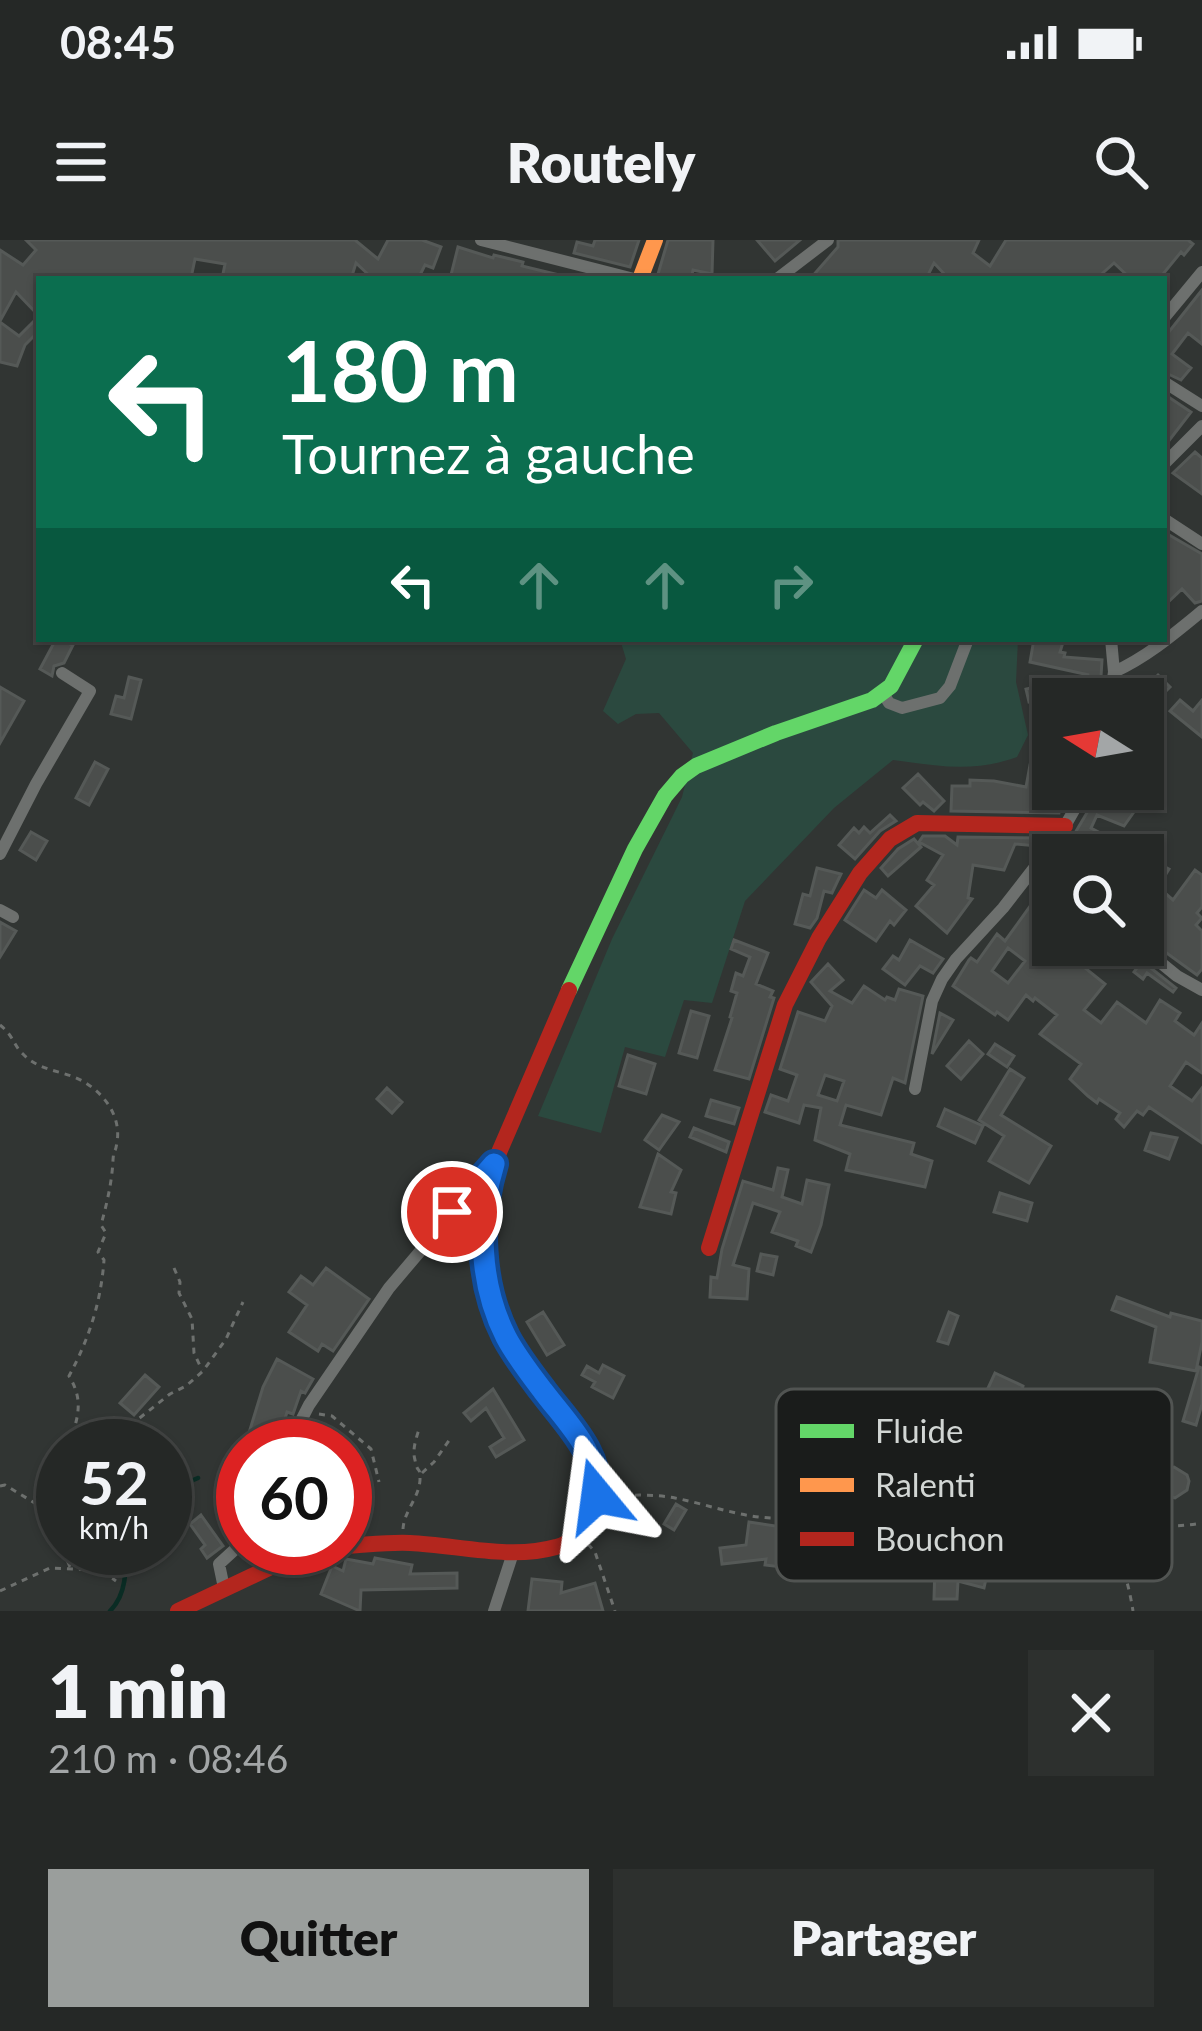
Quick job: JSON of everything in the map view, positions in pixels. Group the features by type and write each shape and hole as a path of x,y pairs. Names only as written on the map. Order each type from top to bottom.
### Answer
{"main road":[{"path":"635,276 642,240"},
{"path":"636,276 655,240"},
{"path":"372,1545 406,1543 513,1553 563,1546 585,1527 597,1496 598,1480 590,1456 506,1336 492,1299 483,1213 494,1164 635,849 673,786 696,766 738,747 883,693 899,674 915,642"},
{"path":"710,1248 785,1005 860,873 890,838 917,823 1065,826"},
{"path":"178,1611 255,1575"}],"street":[{"path":"481,240 622,276"},
{"path":"781,276 828,240"},
{"path":"1167,315 1202,272"},
{"path":"1167,384 1202,406"},
{"path":"1167,461 1202,426"},
{"path":"1167,521 1202,544"},
{"path":"1167,639 1202,611"},
{"path":"883,693 889,703 902,708 940,698 950,686 967,642"},
{"path":"1111,642 1113,678"},
{"path":"1114,672 1162,642"},
{"path":"0,854 90,691 62,674"},
{"path":"1059,834 1074,810"},
{"path":"915,1088 932,1001 942,980 1032,871"},
{"path":"1164,965 1202,990"},
{"path":"301,1419 389,1288 494,1164"},
{"path":"494,1611 513,1553"},
{"path":"221,1575 224,1588"}],"path":[{"path":"0,1025 12,1035 20,1053 48,1071 72,1076 103,1094 115,1119 114,1174 101,1225 106,1233 98,1252 104,1260 101,1294 69,1376 78,1391 77,1419"},
{"path":"174,1268 179,1293 192,1319 194,1353 203,1371"},
{"path":"137,1419 203,1371 226,1339 243,1302"},
{"path":"303,1419 320,1413 336,1419"},
{"path":"406,1543 402,1526 420,1474 414,1459 418,1429"},
{"path":"420,1474 450,1439"},
{"path":"372,1453 380,1483"},
{"path":"0,1486 36,1503"},
{"path":"597,1496 671,1498 776,1518"},
{"path":"1172,1526 1202,1523"},
{"path":"579,1533 595,1552 615,1611"},
{"path":"0,1591 36,1574"},
{"path":"108,1575 116,1581"},
{"path":"1125,1581 1133,1611"}],"green space":[{"path":"621,642 1018,642 1016,682 1028,735 1017,757 985,765 955,767 893,760 834,808 745,901 712,1003 684,1000 665,1057 625,1047 601,1133 538,1116 612,939 682,797 693,753 659,713 636,714 618,724 603,711 626,659"}],"building":[{"path":"26,240 355,240 378,259 388,240 422,240 441,247 433,268 425,265 420,276 370,276 356,263 352,276 230,276 223,274 225,264 195,259 191,276 36,276 36,313 16,292 0,321 0,250 23,265 36,250"},
{"path":"595,240 639,240 630,267 574,253 577,242 593,246"},
{"path":"668,240 713,240 712,274 693,270 692,276 658,274"},
{"path":"757,240 800,240 775,261"},
{"path":"838,240 979,240 973,253 990,266 1006,240 1188,240 1193,244 1161,276 1128,276 1114,263 1099,276 946,276 934,263 928,276 813,276 838,247"},
{"path":"458,247 559,275 559,276 451,276"},
{"path":"1202,290 1202,344 1188,333 1172,354 1191,368 1181,380 1167,373 1167,334"},
{"path":"36,319 36,334 25,345 17,366 0,362 0,322 19,336"},
{"path":"1167,396 1191,412 1167,443"},
{"path":"1195,452 1202,458 1202,494 1173,473"},
{"path":"1167,534 1202,554 1202,601 1195,603 1182,589 1167,603"},
{"path":"54,642 73,645 64,663 54,666 52,676 40,669"},
{"path":"1033,642 1063,642 1060,652 1064,657 1102,660 1101,678 1078,678 1089,675 1030,662"},
{"path":"129,677 141,680 131,719 111,714 116,696 124,698"},
{"path":"0,687 24,701 0,743"},
{"path":"1180,700 1193,711 1202,700 1202,737 1170,711"},
{"path":"95,762 108,769 89,805 76,798"},
{"path":"1032,765 1032,810 1059,813 951,811 952,786 970,786 970,780 1026,787"},
{"path":"918,774 944,801 934,811 903,788"},
{"path":"1089,810 1135,810 1124,826 1097,815 1091,828 1102,834 1074,834"},
{"path":"890,815 896,821 855,859 839,845 854,828 859,833 864,827 870,833"},
{"path":"31,832 47,841 36,860 20,850"},
{"path":"923,836 945,836 957,845 958,837 1032,838 1032,846 1015,844 1004,870 973,865 968,898 972,899 947,933 916,906 934,885 927,880 943,855 919,842"},
{"path":"914,839 921,847 888,876 881,868"},
{"path":"817,868 841,874 832,893 824,891 810,928 795,924 803,894 810,896"},
{"path":"1195,870 1202,875 1202,907 1197,913 1202,918 1196,925 1202,931 1202,969 1197,975 1164,951 1164,892 1173,900"},
{"path":"864,890 876,898 882,890 906,910 894,925 890,921 876,941 845,920"},
{"path":"1032,904 1032,966 1082,966 1105,984 1084,1010 1101,1023 1117,1002 1146,1023 1160,1000 1180,1013 1175,1021 1194,1035 1202,1023 1202,1073 1186,1062 1170,1086 1192,1101 1202,1088 1202,1143 1149,1107 1143,1115 1137,1111 1124,1127 1116,1119 1120,1113 1088,1096 1070,1079 1081,1064 1040,1034 1057,1015 1035,998 1026,995 1008,1020 953,986 969,960 977,962 997,934 1005,941","holes":["1008,948 1025,961 1008,983 992,971"]},
{"path":"0,922 16,931 0,957"},
{"path":"734,940 768,953 756,984 773,991 770,997 774,998 749,1079 715,1070 732,1018 736,973 743,976 750,957 731,949"},
{"path":"910,940 943,959 933,973 920,966 905,985 883,969 893,956 899,960"},
{"path":"828,964 843,980 830,991 852,1003 864,986 885,1000 895,1000 899,989 923,996 905,1083 893,1078 881,1115 846,1105 840,1125 914,1143 911,1154 932,1161 925,1187 846,1170 850,1154 815,1140 821,1108 804,1105 799,1123 765,1112 771,1095 788,1101 797,1075 780,1069 798,1012 825,1021 832,1006 811,982","holes":["825,1075 844,1081 837,1101 818,1095"]},
{"path":"1138,966 1148,966 1176,988 1173,992 1147,973 1143,979 1134,972"},
{"path":"691,1011 709,1016 697,1058 679,1053"},
{"path":"940,1013 953,1020 932,1054"},
{"path":"969,1041 983,1054 961,1079 947,1066"},
{"path":"995,1044 1014,1056 1007,1067 988,1054"},
{"path":"628,1055 655,1064 646,1094 619,1086"},
{"path":"1010,1069 1024,1078 1001,1115 1051,1146 1029,1183 989,1161 1004,1136 979,1120"},
{"path":"387,1088 402,1102 392,1113 377,1099"},
{"path":"711,1100 739,1108 734,1124 706,1116"},
{"path":"945,1109 983,1126 975,1143 938,1126"},
{"path":"662,1115 679,1122 659,1150 645,1140"},
{"path":"694,1128 729,1142 726,1152 690,1137"},
{"path":"1151,1133 1177,1138 1169,1159 1145,1150"},
{"path":"658,1154 681,1170 671,1192 676,1193 671,1214 640,1207"},
{"path":"778,1168 788,1170 782,1197 802,1204 807,1180 829,1185 811,1252 796,1246 798,1241 772,1232 780,1212 753,1203 733,1265 749,1269 747,1299 710,1297 711,1277 717,1278 743,1181 773,1190"},
{"path":"1000,1193 1032,1203 1027,1221 994,1212"},
{"path":"761,1254 777,1257 773,1275 757,1271"},
{"path":"326,1268 369,1299 333,1351 322,1344 318,1351 289,1332 307,1305 289,1292 301,1276 313,1285"},
{"path":"1117,1297 1170,1317 1171,1313 1202,1321 1196,1371 1150,1362 1156,1327 1112,1310"},
{"path":"543,1312 564,1345 547,1355 527,1322"},
{"path":"949,1312 958,1316 948,1344 938,1341"},
{"path":"277,1359 313,1379 305,1393 301,1391 293,1414 287,1412 285,1419 253,1419"},
{"path":"603,1365 624,1376 613,1398 592,1387 595,1382 582,1375 587,1366 599,1373"},
{"path":"1199,1367 1202,1404 1196,1425 1183,1421"},
{"path":"995,1373 1023,1386 1022,1389 988,1389"},
{"path":"145,1375 159,1387 134,1415 120,1403"},
{"path":"493,1389 524,1440 496,1457 490,1447 504,1438 486,1408 471,1421 464,1413"},
{"path":"1172,1468 1189,1481 1187,1490 1175,1498 1172,1497"},
{"path":"676,1504 686,1510 674,1530 664,1524"},
{"path":"201,1515 216,1536 216,1551 207,1558 201,1549 205,1545 192,1522"},
{"path":"749,1522 776,1526 776,1566 765,1565 766,1559 722,1564 720,1548 746,1545"},
{"path":"375,1558 412,1565 410,1574 457,1573 457,1588 361,1590 360,1611 321,1594 328,1575 372,1575"},
{"path":"532,1579 562,1582 561,1593 595,1583 603,1611 528,1611"},
{"path":"935,1581 958,1581 957,1599 934,1599"},
{"path":"958,1581 986,1581 984,1588"}],"waterway":[{"path":"192,1481 198,1478"},
{"path":"110,1611 125,1575"}],"traffic: fast":[{"path":"569,990 635,849 682,776 776,733 872,700 891,686 914,642"}],"traffic: slow":[{"path":"641,276 655,240"}],"traffic: jam":[{"path":"709,1248 785,1005 860,873 890,839 917,823 1065,826"},
{"path":"372,1545 538,1551 571,1540 589,1518 598,1487 594,1464 573,1426 506,1335 490,1294 483,1228 494,1164 569,990"},
{"path":"178,1611 254,1575"}],"route":[{"path":"452,1212 494,1164 483,1213 492,1299 506,1336 590,1456 598,1480 597,1496"}]}
